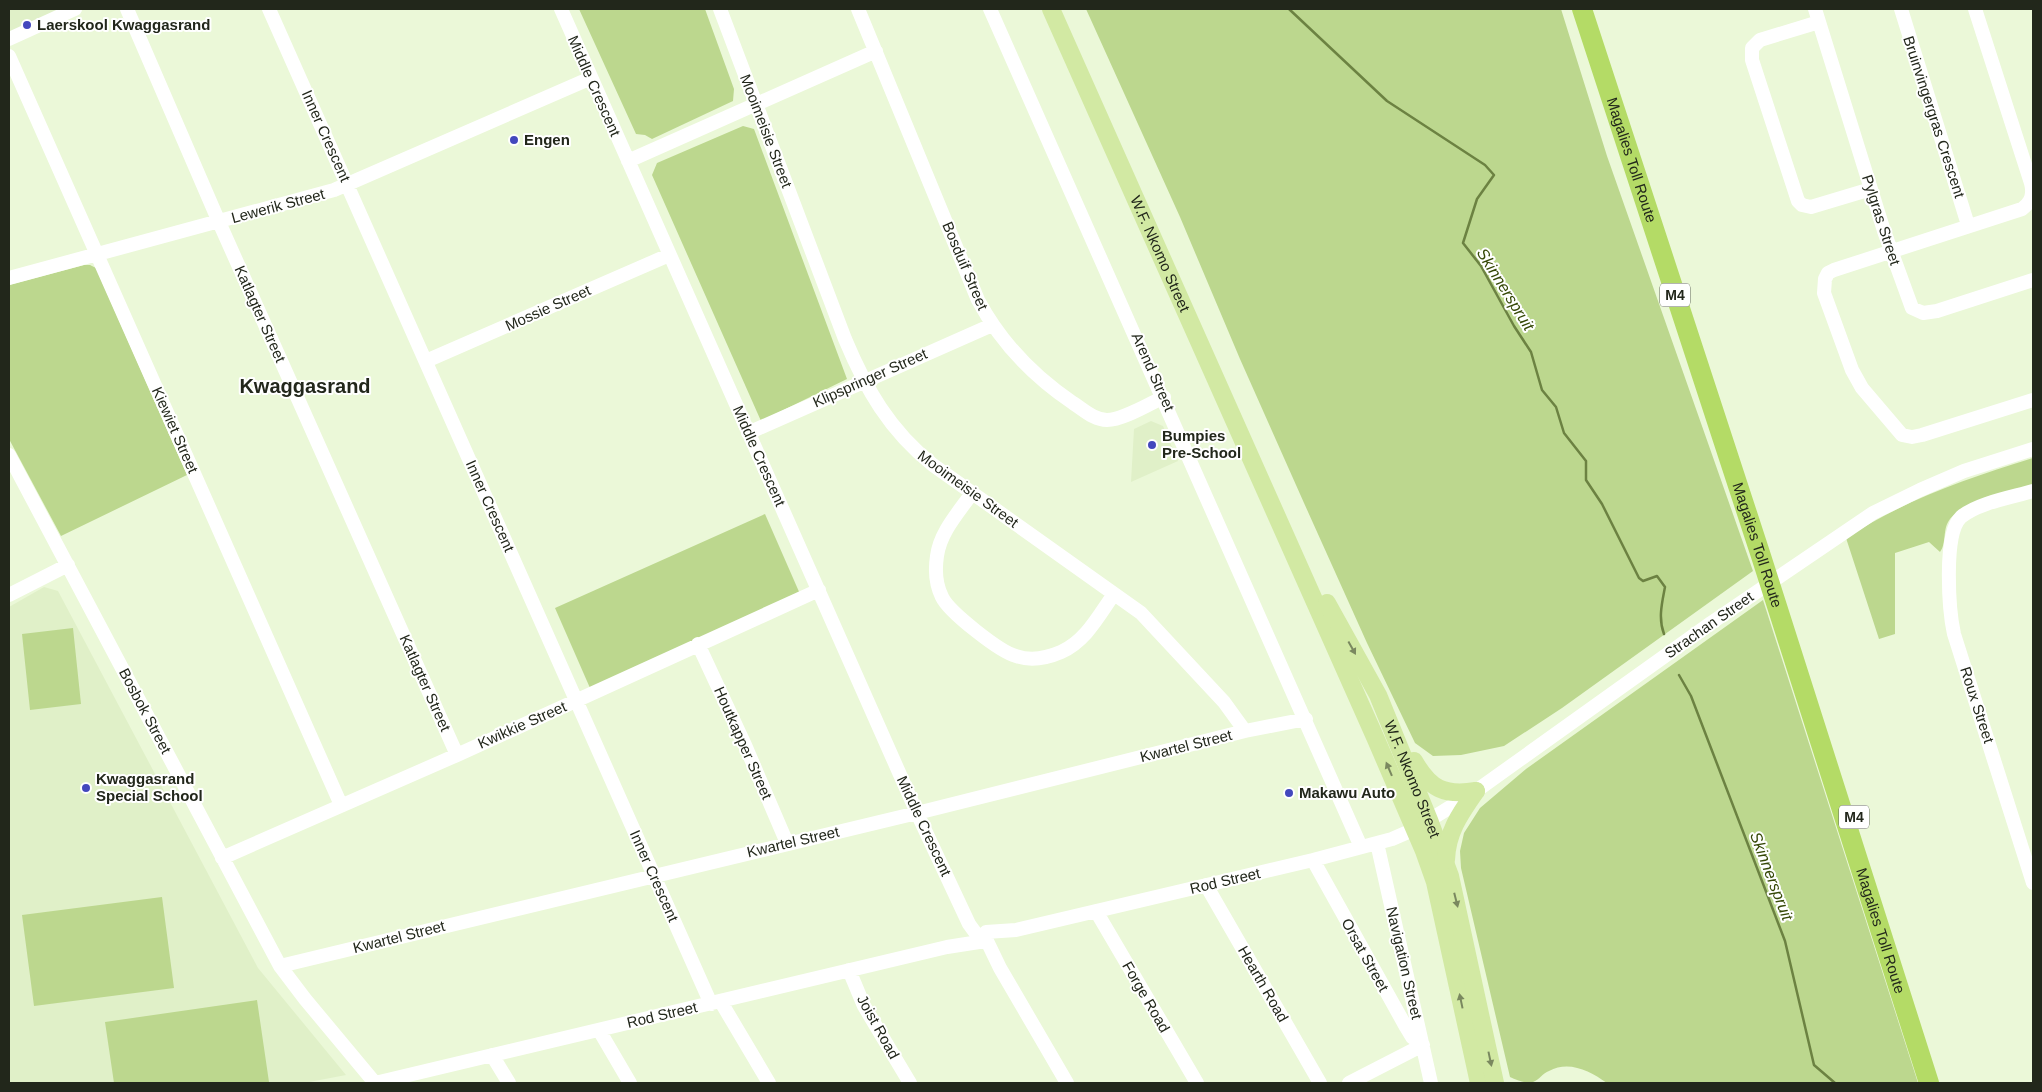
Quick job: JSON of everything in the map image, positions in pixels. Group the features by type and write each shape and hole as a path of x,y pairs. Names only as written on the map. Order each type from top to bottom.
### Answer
{"highway":[{"name":"Magalies Toll Route","path":"1582,9 1761,556 1929,1083"},
{"name":"Magalies Toll Route","path":"1596,9 1940,1083"}],"main road":[{"name":"W.F. Nkomo Street","path":"1051,9 1270,498 1422,825 1446,867 1458,908 1495,1083"},
{"name":"W.F. Nkomo Street","path":"1270,498 1378,695 1422,825 1479,1083"},
{"path":"1378,695 1423,777 1429,783 1453,793 1476,792"},
{"path":"1446,867 1447,852 1453,827 1476,792"}],"street":[{"path":"9,39 75,9"},
{"name":"Katlagter Street","path":"127,9 219,222 457,755"},
{"name":"Inner Crescent","path":"269,9 654,876 716,1003 768,1083"},
{"name":"Middle Crescent","path":"560,9 918,813 960,902 1067,1083"},
{"name":"Mooimeisie Street","path":"720,9 863,380 876,403 904,439 933,465 1140,612 1224,702 1245,731"},
{"name":"Bosduif Street","path":"858,9 978,300 992,325 1024,363 1050,388 1095,418 1105,420 1117,419 1164,397"},
{"name":"Arend Street","path":"990,9 1164,397 1361,847"},
{"name":"Bruinvingergras Crescent","path":"1901,9 1968,225"},
{"path":"1975,9 2031,183 2031,200 2022,210 1891,250 1828,273 1823,285 1852,370 1862,388 1897,430 1905,436 1916,437 2033,400"},
{"path":"1817,15 1760,40 1752,48 1752,60 1798,201 1802,205 1811,207 1871,189"},
{"name":"Pylgras Street","path":"1817,15 1871,189 1912,308 1923,313 1937,311 2033,280"},
{"path":"628,161 876,51"},
{"name":"Kiewiet Street","path":"9,56 341,805"},
{"name":"Lewerik Street","path":"9,278 219,222 348,185 590,78"},
{"name":"Mossie Street","path":"426,361 669,255"},
{"name":"Klipspringer Street","path":"748,433 863,380 992,325"},
{"name":"Strachan Street","path":"1422,825 1476,792 1711,623 1873,513 1964,471 2033,449"},
{"name":"Bosbok Street","path":"9,456 280,966 375,1083"},
{"name":"Roux Street","path":"2033,491 1975,509 1956,523 1952,541 1949,589 1949,604 1954,634 2033,883"},
{"path":"972,493 940,544 936,569 939,589 951,610 1004,651 1017,657 1036,658 1052,655 1070,647 1084,636 1114,594"},
{"path":"9,595 68,565"},
{"name":"Kwikkie Street","path":"222,858 457,755 819,590"},
{"name":"Houtkapper Street","path":"698,644 745,744 787,843"},
{"name":"Kwartel Street","path":"280,966 918,813 1245,731 1306,719"},
{"name":"Rod Street","path":"375,1083 716,1003 982,937 1314,860 1377,843 1422,825"},
{"name":"Navigation Street","path":"1377,843 1431,1083"},
{"name":"Orsat Street","path":"1314,860 1406,1027 1412,1036 1423,1045"},
{"name":"Hearth Road","path":"1206,885 1320,1083"},
{"name":"Forge Road","path":"1096,911 1197,1083"},
{"name":"Joist Road","path":"849,970 864,1006 910,1083"},
{"path":"599,1030 630,1083"},
{"path":"1349,1083 1423,1045"},
{"path":"492,1055 509,1083"}],"shaded area":[{"name":"Laerskool Kwaggasrand","path":"9,9 80,9 9,41"},
{"name":"Bumpies Pre-School","path":"1151,421 1163,426 1178,461 1131,482 1134,429"},
{"name":"Kwaggasrand Special School","path":"44,587 58,591 258,968 346,1075 304,1083 9,1083 9,607"}],"green space":[{"path":"579,9 705,9 734,89 733,101 652,139 645,135 636,134"},
{"path":"1086,9 1561,9 1607,156 1753,571 1562,708 1504,746 1461,755 1433,756 1415,743 1367,643 1304,503 1180,217"},
{"path":"743,126 754,129 847,379 761,421 652,175 657,163"},
{"path":"84,265 96,268 187,475 61,536 9,439 9,285"},
{"path":"2033,458 2033,487 2001,496 1956,514 1948,523 1940,552 1929,542 1895,553 1895,634 1879,639 1846,538 1891,512 1937,491"},
{"path":"765,514 800,594 590,688 555,608"},
{"path":"1763,600 1918,1083 1607,1083 1586,1071 1572,1067 1557,1068 1547,1072 1533,1082 1524,1082 1510,1077 1461,868 1460,851 1464,833 1480,808 1526,769"},
{"path":"73,628 81,704 30,710 22,634"},
{"path":"162,897 174,988 34,1006 22,915"},
{"path":"257,1000 269,1082 114,1083 105,1022"}],"waterway":[{"name":"Skinnerspruit","path":"1289,9 1387,101 1485,165 1494,175 1477,199 1463,243 1481,266 1514,326 1531,352 1542,390 1556,407 1564,433 1586,461 1586,480 1602,504 1639,578 1643,581 1657,576 1665,587 1661,616 1664,634"},
{"name":"Skinnerspruit","path":"1679,675 1691,696 1785,941 1814,1065 1835,1083"}],"place":[{"name":"Laerskool Kwaggasrand","path":"27,25"},
{"name":"Engen","path":"514,140"},
{"name":"Bumpies Pre-School","path":"1152,445"},
{"name":"Kwaggasrand Special School","path":"86,788"},
{"name":"Makawu Auto","path":"1289,793"}],"district":[{"name":"Kwaggasrand","path":"305,386"}]}
